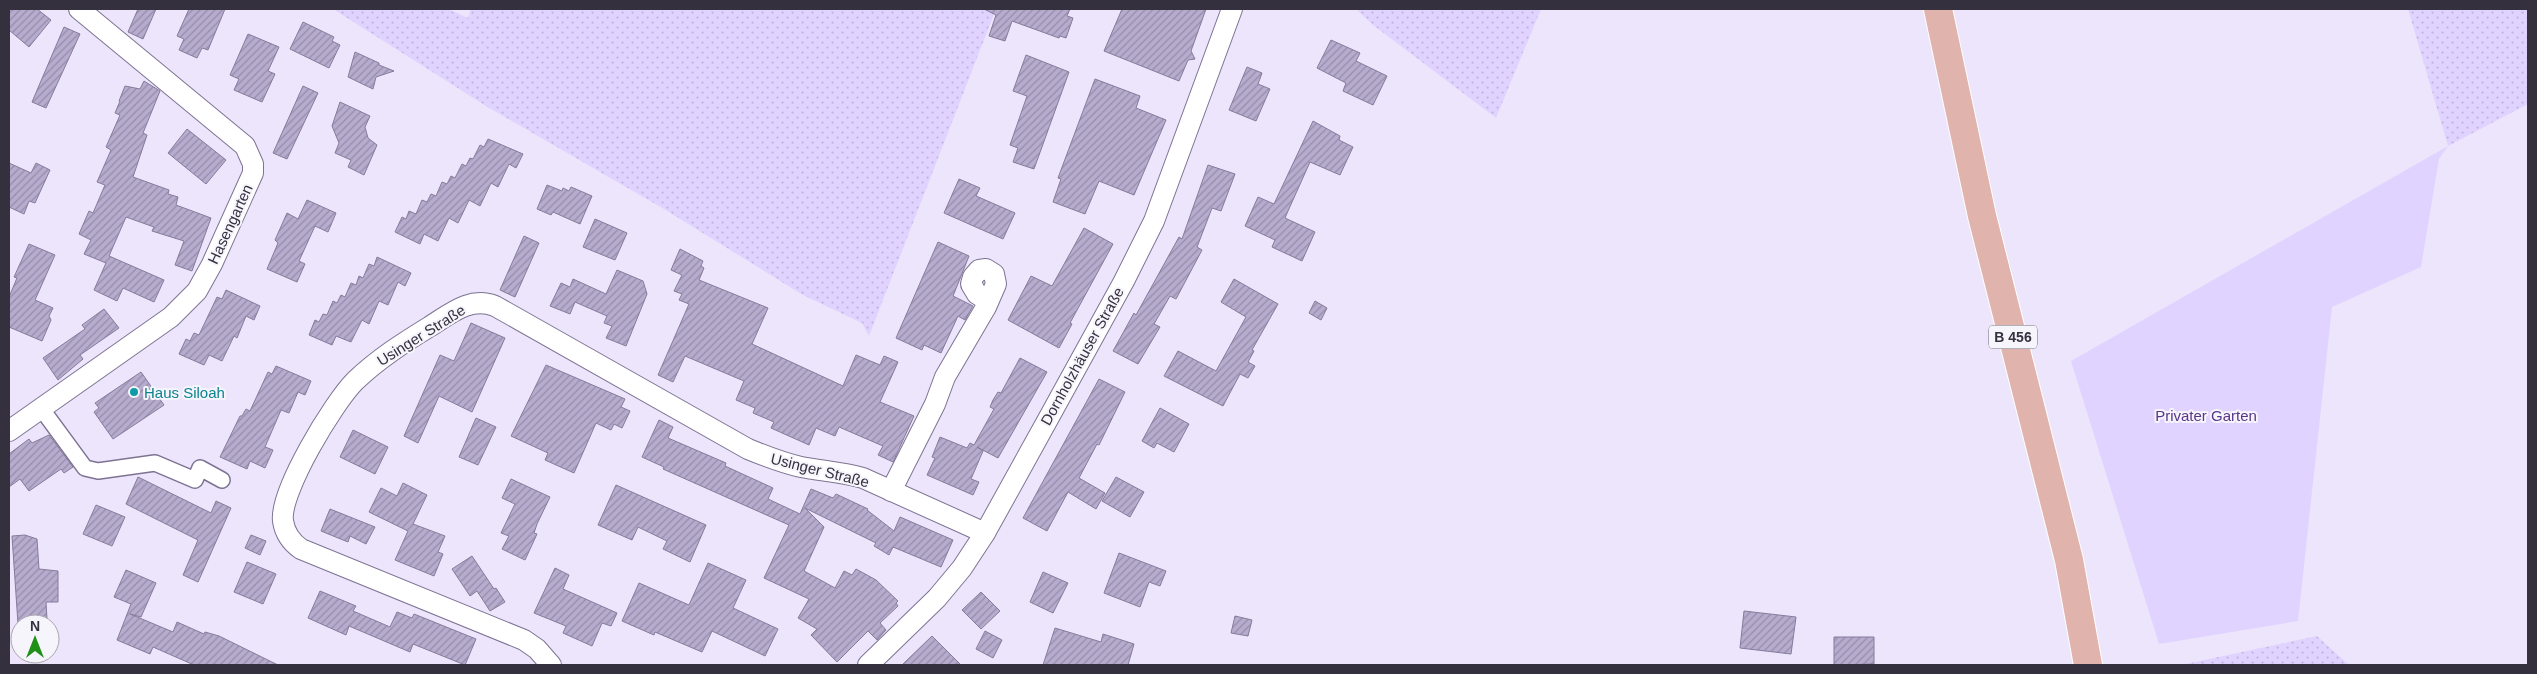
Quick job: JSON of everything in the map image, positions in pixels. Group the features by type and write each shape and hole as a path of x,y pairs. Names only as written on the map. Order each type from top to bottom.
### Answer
{"main road":[{"name":"B 456","path":"1938,9 1982,216 2069,560 2088,665"}],"street":[{"name":"Hasengarten","path":"9,431 170,317 197,291 212,264 253,173 253,164 245,146 79,9"},
{"name":"Dornholzhäuser Straße","path":"868,665 937,598 962,568 985,532 1124,281 1154,221 1232,9"},
{"path":"891,490 935,404 944,376 988,301"},
{"name":"Usinger Straße","path":"552,665 537,649 524,640 301,550 286,534 283,520 287,498 318,433 335,405 354,382 392,349 460,308 479,302 495,306 748,449 800,467 846,473 891,490 985,532"},
{"path":"41,408 85,468 98,471 155,463 195,480 200,468 222,480"}],"green space":[{"path":"333,9 448,9 468,18 471,9 996,9 869,336 862,323 803,295 664,209 486,106"},
{"path":"1356,9 1541,9 1496,118 1373,25"},
{"path":"2408,9 2528,9 2528,104 2448,146"},
{"name":"Privater Garten","path":"2448,146 2439,159 2421,267 2332,307 2298,621 2159,644 2071,361"},
{"path":"2317,636 2349,665 2181,665"}],"building":[{"path":"9,9 37,9 51,20 29,47 9,30"},
{"path":"138,9 156,9 143,39 128,32"},
{"path":"189,9 225,9 208,50 202,48 197,58 179,50 184,39 177,36"},
{"path":"984,9 1070,9 1067,16 1073,18 1066,38 1060,36 1059,38 1012,21 1005,41 989,36 996,15"},
{"path":"1122,9 1206,9 1191,51 1195,59 1188,60 1179,81 1104,51"},
{"path":"303,22 334,37 332,41 340,45 329,68 290,49"},
{"path":"64,27 80,34 46,108 32,102"},
{"path":"248,34 279,47 268,71 275,74 262,102 234,90 239,79 230,75"},
{"path":"1331,40 1360,53 1356,61 1387,76 1373,105 1343,91 1346,83 1317,68"},
{"path":"355,52 394,71 376,77 373,89 348,77"},
{"path":"1026,55 1069,72 1034,169 1013,162 1018,148 1010,145 1027,96 1013,91"},
{"path":"1247,67 1262,73 1258,84 1270,89 1256,121 1229,110"},
{"path":"1095,79 1140,96 1136,108 1166,120 1134,195 1099,181 1085,214 1053,202 1061,179 1058,178"},
{"path":"144,81 160,91 143,133 147,135 133,177 169,190 168,194 178,197 176,205 211,218 192,271 175,265 184,241 152,231 154,227 126,217 109,256 164,280 154,302 123,288 117,301 94,290 106,263 84,254 91,240 79,234 89,211 93,213 105,185 97,182 111,150 106,147 120,115 115,113 125,86 140,89"},
{"path":"303,86 318,93 287,159 273,153"},
{"path":"340,102 370,116 365,127 368,138 377,145 364,175 348,167 351,160 335,153 339,143 332,126"},
{"path":"1313,121 1340,136 1339,140 1353,147 1340,175 1310,162 1288,211 1285,218 1315,232 1302,261 1272,247 1275,240 1245,226 1258,197 1274,204"},
{"path":"187,129 226,160 206,184 168,153"},
{"path":"488,139 523,154 516,168 509,164 498,187 491,183 480,206 469,200 458,223 449,218 438,241 424,234 420,244 395,232 402,217 406,219 409,211 416,214 422,200 427,202 431,194 436,196 442,182 447,184 451,176 455,178 462,164 466,166 470,158 473,159 480,145 484,147"},
{"path":"9,163 31,173 36,163 50,170 35,203 29,201 24,214 9,207"},
{"path":"1208,165 1235,174 1221,211 1212,208 1197,247 1202,250 1176,299 1170,296 1154,324 1160,327 1138,364 1113,351 1134,313 1136,315 1179,237 1182,239"},
{"path":"959,179 980,188 976,196 1015,213 1003,239 944,213"},
{"path":"547,185 562,191 563,188 569,191 571,187 592,196 580,224 553,212 551,215 537,209"},
{"path":"307,200 336,213 328,232 315,226 299,261 305,264 297,282 267,269 278,243 275,240 287,213 298,219"},
{"path":"595,219 627,233 615,260 583,247"},
{"path":"1084,228 1113,244 1070,323 1072,324 1059,348 1008,320 1031,276 1052,286"},
{"path":"524,236 539,243 515,297 500,290"},
{"path":"938,242 969,256 953,296 973,306 965,320 958,316 941,353 924,345 922,350 896,338"},
{"path":"29,244 55,255 35,300 53,308 49,316 51,320 42,341 9,327 9,297 17,278 14,277"},
{"path":"680,249 703,261 701,266 704,268 699,280 768,308 752,344 843,386 856,355 880,365 884,356 898,362 880,402 914,416 893,462 878,455 883,446 839,427 835,436 816,428 809,445 771,428 774,422 753,413 755,408 736,400 744,381 685,356 673,382 658,375 689,304 679,300 682,294 674,291 682,275 671,270"},
{"path":"377,257 411,273 405,286 398,282 388,305 379,301 369,324 362,320 351,342 336,336 332,345 309,335 315,320 319,322 323,314 327,315 333,301 337,303 341,295 345,297 351,283 356,285 359,276 363,278 369,264 374,266"},
{"path":"617,270 643,281 647,294 626,346 606,338 612,326 604,323 607,316 575,302 570,314 550,306 561,283 570,287 573,279 606,294"},
{"path":"1234,279 1278,304 1252,350 1254,351 1248,362 1255,366 1248,378 1240,374 1223,406 1164,376 1178,351 1216,371 1246,317 1221,302"},
{"path":"226,290 260,306 254,320 246,316 237,338 234,336 222,361 209,355 204,365 179,354 186,339 190,341 194,333 199,335 217,297 222,299"},
{"path":"1315,301 1327,308 1321,320 1309,313"},
{"path":"104,309 119,328 80,355 83,359 58,380 43,358 85,329 82,325"},
{"path":"471,323 505,338 472,412 439,396 418,443 404,436 440,355 454,361"},
{"path":"1020,358 1047,372 998,458 977,447 983,451 971,479 979,482 973,495 927,475 935,458 932,457 940,437 967,448 970,443 974,445 994,409 990,407 993,400 998,392 1001,393"},
{"path":"546,365 625,399 621,407 630,411 622,428 614,424 611,430 596,423 574,473 545,460 548,453 511,436"},
{"path":"276,366 311,381 305,395 298,392 289,413 281,410 265,447 273,450 265,468 250,461 247,469 220,457 240,416 242,416 246,409 250,411 268,372 272,374"},
{"name":"Haus Siloah","path":"141,372 164,405 113,439 94,412 99,408 95,403"},
{"path":"1099,379 1125,392 1099,445 1097,444 1079,478 1105,493 1096,509 1068,492 1047,531 1023,518"},
{"path":"1160,408 1189,424 1174,452 1157,443 1154,448 1142,441"},
{"path":"476,418 496,427 478,465 459,457"},
{"path":"659,420 673,427 668,438 726,463 725,466 773,488 768,499 800,514 811,489 833,498 836,494 868,509 894,531 900,517 953,540 941,567 893,547 889,555 874,546 876,543 805,508 824,527 804,571 835,588 844,571 852,575 856,569 876,580 898,601 896,603 898,606 880,623 886,630 877,640 868,631 837,662 811,635 817,629 798,618 809,599 764,578 789,525 663,469 664,467 642,457"},
{"path":"353,430 388,447 375,474 340,457"},
{"path":"49,435 73,467 64,473 61,469 29,491 20,479 9,487 9,454 29,439 32,443"},
{"path":"138,477 211,513 216,501 231,508 198,582 183,575 198,540 126,504"},
{"path":"1116,477 1144,492 1130,517 1102,501"},
{"path":"511,479 550,497 537,524 534,533 537,534 525,560 502,549 509,536 501,533 515,504 502,498"},
{"path":"403,483 427,495 413,524 445,536 438,552 443,554 434,576 395,560 408,531 369,512 381,488 397,496"},
{"path":"616,485 706,525 690,562 663,549 667,541 638,527 632,540 598,525"},
{"path":"96,505 125,517 112,546 83,534"},
{"path":"330,509 375,527 366,544 350,536 348,542 321,531"},
{"path":"25,535 37,539 39,569 58,571 58,602 46,602 47,614 17,614 12,536"},
{"path":"251,535 266,541 260,555 245,548"},
{"path":"1119,553 1166,571 1160,586 1149,582 1140,607 1104,593"},
{"path":"472,556 505,602 490,611 477,591 470,596 452,569"},
{"path":"247,562 276,574 263,604 234,592"},
{"path":"708,563 746,580 733,608 778,629 765,656 712,631 702,652 655,632 654,635 622,621 639,583 689,605"},
{"path":"555,568 569,575 563,589 617,613 611,626 602,623 592,646 563,633 566,626 534,613"},
{"path":"126,570 156,583 141,617 130,614 173,632 177,622 204,634 205,632 219,636 278,665 194,665 153,647 150,654 117,640 131,604 114,597"},
{"path":"1043,572 1068,583 1053,613 1030,602"},
{"path":"320,591 356,606 353,611 390,627 397,612 412,618 414,614 476,639 465,665 413,644 410,652 349,626 346,635 308,618"},
{"path":"981,592 1000,611 981,629 962,610"},
{"path":"1744,611 1796,617 1791,654 1740,648"},
{"path":"1235,616 1252,620 1248,636 1231,633"},
{"path":"1055,628 1101,642 1103,634 1134,644 1128,665 1043,665"},
{"path":"985,631 1002,640 993,658 976,649"},
{"path":"932,636 961,665 902,665"},
{"path":"1834,637 1874,637 1874,664 1834,665"}],"place":[{"name":"Haus Siloah","path":"134,392"}]}
